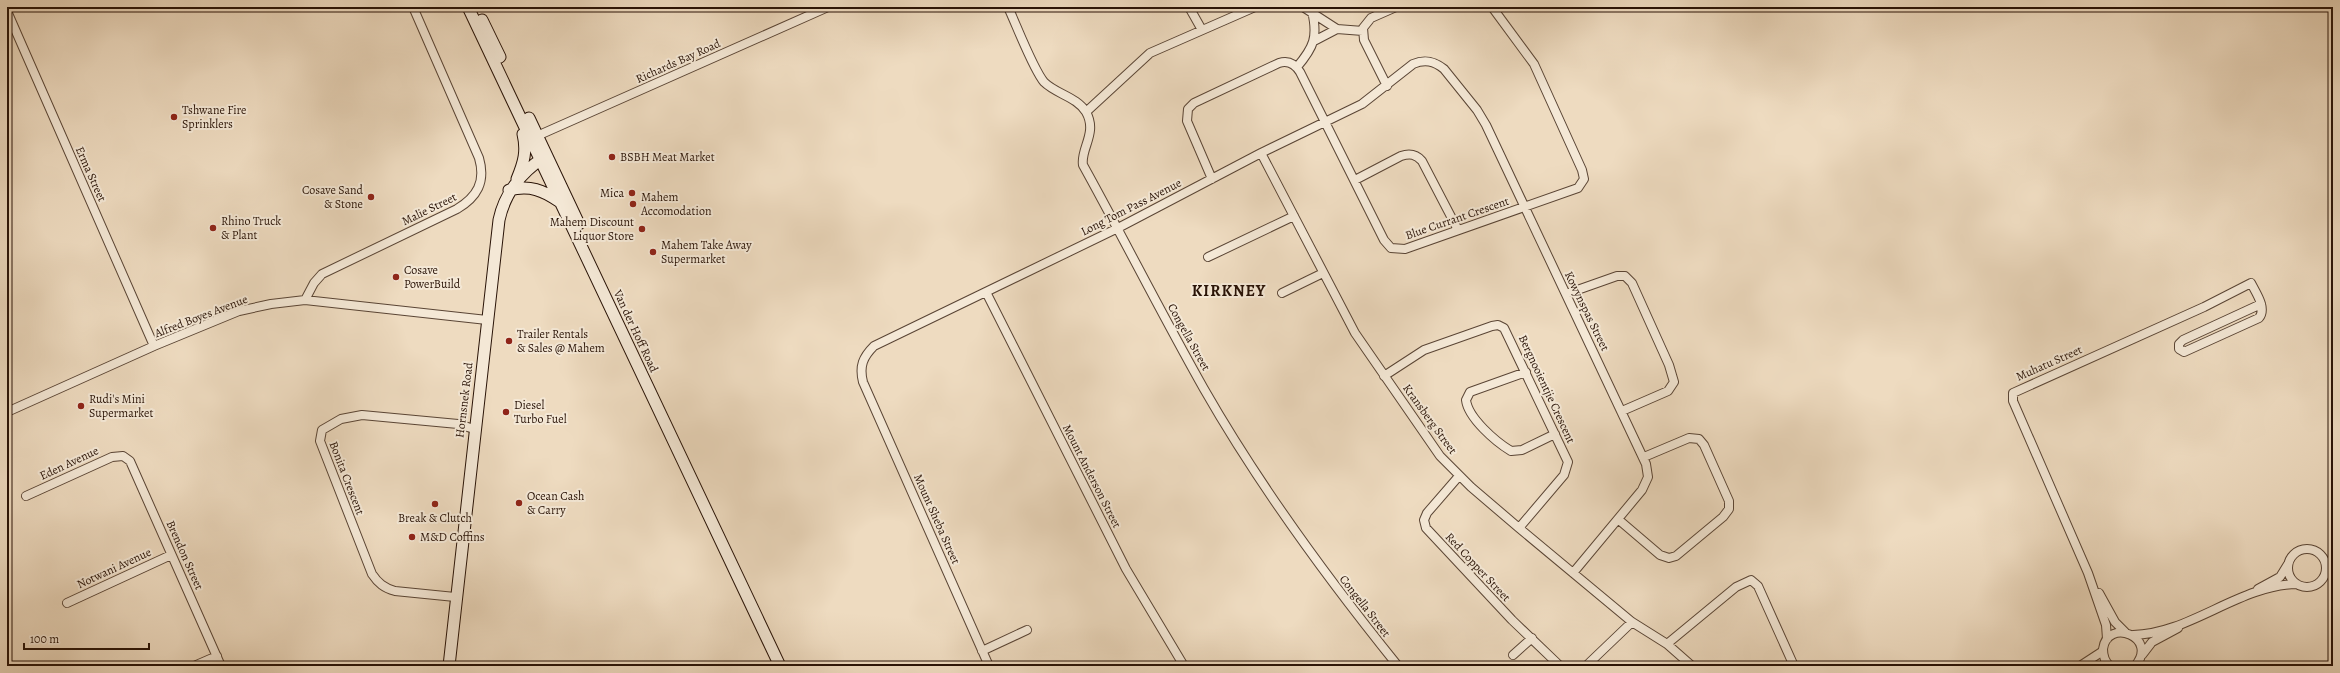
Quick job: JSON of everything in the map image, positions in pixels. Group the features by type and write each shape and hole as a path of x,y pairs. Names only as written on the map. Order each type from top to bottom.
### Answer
{"main road":[{"name":"Van der Hoff Road","path":"468,7 513,101 543,158 621,317 786,666"},
{"name":"Van der Hoff Road","path":"476,7 537,136 543,158 561,202 780,666"},
{"path":"513,101 526,145 525,156 516,181"},
{"name":"Hornsnek Road","path":"449,666 455,597 499,220 503,202 509,190 516,181 543,158"},
{"path":"509,190 524,187 541,189 561,202"}],"street":[{"name":"Malie Street","path":"305,300 314,283 322,274 457,209 470,201 479,188 482,180 480,158 413,7"},
{"name":"Richards Bay Road","path":"537,136 828,7"},
{"path":"1008,7 1045,83 1079,104 1086,112 1150,53 1256,7"},
{"path":"1189,7 1202,30"},
{"path":"1235,7 1241,13"},
{"path":"1387,86 1364,40 1363,31 1364,24 1368,20 1396,7"},
{"name":"Blue Currant Crescent","path":"1297,67 1384,240 1391,248 1405,249 1525,208 1578,188 1583,183 1583,176 1534,64 1492,7"},
{"path":"1309,9 1337,29 1363,31"},
{"path":"1212,179 1187,121 1186,113 1190,106 1279,63 1288,62 1297,67 1306,57 1314,41 1315,25 1309,9"},
{"name":"Erma Street","path":"7,11 154,346"},
{"path":"1314,41 1337,29"},
{"name":"Kowynspas Street","path":"1428,60 1444,69 1477,110 1644,457 1648,470 1647,481 1642,490 1573,573"},
{"name":"Long Tom Pass Avenue","path":"863,382 861,365 865,355 874,346 1118,228 1261,153 1362,104 1387,86 1413,64 1428,60"},
{"name":"Congella Street","path":"1086,112 1090,135 1082,158 1083,165 1204,390 1266,490 1343,598 1398,666"},
{"name":"Kransberg Street","path":"1261,153 1355,332 1440,456 1459,476 1518,528 1632,622 1667,644 1692,666"},
{"path":"1355,180 1402,156 1408,154 1418,156 1458,230"},
{"path":"1208,258 1294,216"},
{"path":"1282,293 1323,273"},
{"path":"1566,294 1618,276 1625,276 1632,283 1669,365 1674,382 1668,391 1622,411"},
{"name":"Muhatu Street","path":"2088,573 2012,401 2013,393 2204,307 2251,282 2261,304"},
{"name":"Mount Anderson Street","path":"986,292 1126,569 1184,666"},
{"name":"Alfred Boyes Avenue","path":"7,412 154,346 239,312 271,304 305,300 487,320"},
{"path":"2261,304 2262,311 2259,318 2184,352 2179,349 2179,344 2183,340 2261,304"},
{"name":"Bergnooientjie Crescent","path":"1384,376 1429,348 1495,325 1501,326 1507,332 1568,462 1564,475 1518,528"},
{"path":"1526,372 1470,392 1466,400 1469,410 1486,432 1511,451 1522,450 1555,434"},
{"name":"Mount Sheba Street","path":"863,382 989,666"},
{"name":"Bonita Crescent","path":"455,597 395,591 387,589 378,582 370,568 320,441 322,430 332,423 362,415 458,424 474,429"},
{"path":"1618,520 1663,557 1669,558 1682,551 1723,517 1729,509 1729,501 1704,445 1699,439 1689,438 1644,457"},
{"name":"Eden Avenue","path":"26,496 105,459 123,456"},
{"name":"Brendon Street","path":"123,456 135,468 171,555 221,666"},
{"name":"Red Copper Street","path":"1459,476 1427,513 1424,520 1426,528 1512,620 1560,666"},
{"path":"2136,666 2152,642 2196,618 2232,602 2280,577 2285,572 2289,562 2297,552 2310,549 2316,551 2325,560 2326,572 2320,583 2309,588 2296,584 2277,586 2232,602"},
{"name":"Notwani Avenue","path":"67,603 171,555"},
{"path":"2289,562 2289,574 2296,584"},
{"path":"2088,573 2115,622 2140,643 2142,656"},
{"path":"2088,573 2106,625 2107,639 2103,651 2104,658 2110,666"},
{"path":"1667,644 1736,587 1751,580 1758,586 1794,666"},
{"path":"2107,639 2112,635 2144,635 2196,618"},
{"path":"1586,666 1632,622"},
{"path":"982,651 1027,630"},
{"path":"1513,655 1532,638"},
{"path":"2080,666 2103,651"},
{"path":"194,666 217,656"}],"place":[{"name":"Tshwane Fire Sprinklers","path":"174,117"},
{"name":"BSBH Meat Market","path":"612,157"},
{"name":"Mica","path":"632,193"},
{"name":"Cosave Sand & Stone","path":"371,197"},
{"name":"Mahem Accomodation","path":"633,204"},
{"name":"Rhino Truck & Plant","path":"213,228"},
{"name":"Mahem Discount Liquor Store","path":"642,229"},
{"name":"Mahem Take Away Supermarket","path":"653,252"},
{"name":"Cosave PowerBuild","path":"396,277"},
{"name":"Trailer Rentals & Sales @ Mahem","path":"509,341"},
{"name":"Rudi's Mini Supermarket","path":"81,406"},
{"name":"Diesel Turbo Fuel","path":"506,412"},
{"name":"Ocean Cash & Carry","path":"519,503"},
{"name":"Break & Clutch","path":"435,504"},
{"name":"M&D Coffins","path":"412,537"}],"district":[{"name":"KIRKNEY","path":"1229,290"}]}
